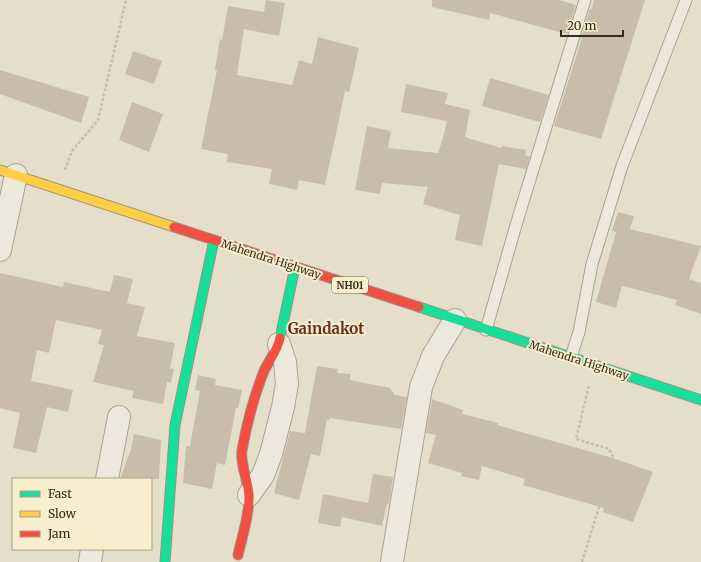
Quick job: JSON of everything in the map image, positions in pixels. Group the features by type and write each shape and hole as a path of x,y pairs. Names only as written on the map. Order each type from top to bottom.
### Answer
{"main road":[{"name":"Mahendra Highway","path":"8,173 701,400"},
{"path":"165,562 175,425 214,240"},
{"path":"238,555 246,521 249,496 244,474 242,452 256,391 268,362 279,344 295,267"}],"street":[{"path":"0,250 8,173"},
{"path":"392,562 421,387 433,356 455,320"},
{"path":"249,496 263,475 271,454 283,407 287,384 285,362 279,344"},
{"path":"107,478 120,417"},
{"path":"90,562 92,550"}],"lane":[{"path":"486,330 516,225 585,0"},
{"path":"571,357 579,332 592,264 622,166 686,0"}],"path":[{"path":"58,189 72,151 98,120 126,0"},
{"path":"582,562 614,458 610,449 576,439 594,365"}],"building":[{"path":"266,0 285,3 279,36 244,29 237,75 292,85 299,60 312,64 318,37 359,48 349,92 345,91 325,185 299,180 297,190 269,184 272,169 227,162 228,154 201,149 217,70 215,70 220,39 222,40 228,6 264,12"},
{"path":"432,0 559,0 576,5 567,34 490,13 489,20 432,7"},
{"path":"594,0 645,0 601,139 554,126"},
{"path":"133,51 162,61 154,84 125,74"},
{"path":"0,70 89,97 81,123 0,94"},
{"path":"490,78 549,95 540,122 482,106"},
{"path":"406,84 448,93 445,104 470,110 465,137 501,148 502,146 526,150 525,155 530,157 526,169 499,164 482,246 455,240 460,215 423,204 428,187 382,183 380,194 355,190 367,126 391,131 388,148 438,153 447,121 401,112"},
{"path":"132,102 163,114 149,152 119,140"},
{"path":"618,212 634,216 630,229 701,246 689,279 701,283 701,314 675,305 677,300 622,286 616,308 596,302 616,232 612,231"},
{"path":"0,273 63,287 64,282 110,292 114,275 133,279 127,303 145,307 137,336 175,343 170,368 174,369 171,383 167,382 163,404 132,398 134,391 93,382 104,345 98,344 102,330 56,320 49,353 37,350 31,381 73,390 68,412 47,407 36,453 13,448 20,413 0,408"},
{"path":"317,366 338,369 337,373 351,374 350,380 390,388 395,395 407,397 401,429 330,418 327,420 320,456 311,454 299,500 274,493 290,431 305,433"},
{"path":"198,375 216,379 215,385 242,390 238,408 236,408 225,465 217,463 212,489 183,483 186,446 190,446 200,391 195,390"},
{"path":"432,399 463,410 462,414 498,423 497,425 613,458 653,472 633,522 603,512 604,508 523,485 525,479 482,466 479,480 461,476 462,473 428,463 436,435 426,433"},
{"path":"134,434 161,440 159,479 120,478 131,449"},
{"path":"373,474 393,477 389,504 387,504 382,526 342,517 340,527 318,523 323,494 368,503"}],"traffic: fast":[{"path":"165,562 175,425 214,240"},
{"path":"280,338 295,267"},
{"path":"419,307 701,400"}],"traffic: slow":[{"path":"0,170 174,227"}],"traffic: jam":[{"path":"174,227 419,307"},
{"path":"238,555 249,502 248,489 242,461 242,450 257,390 264,371 280,338"}],"district":[{"name":"Gaindakot","path":"326,329"}]}
